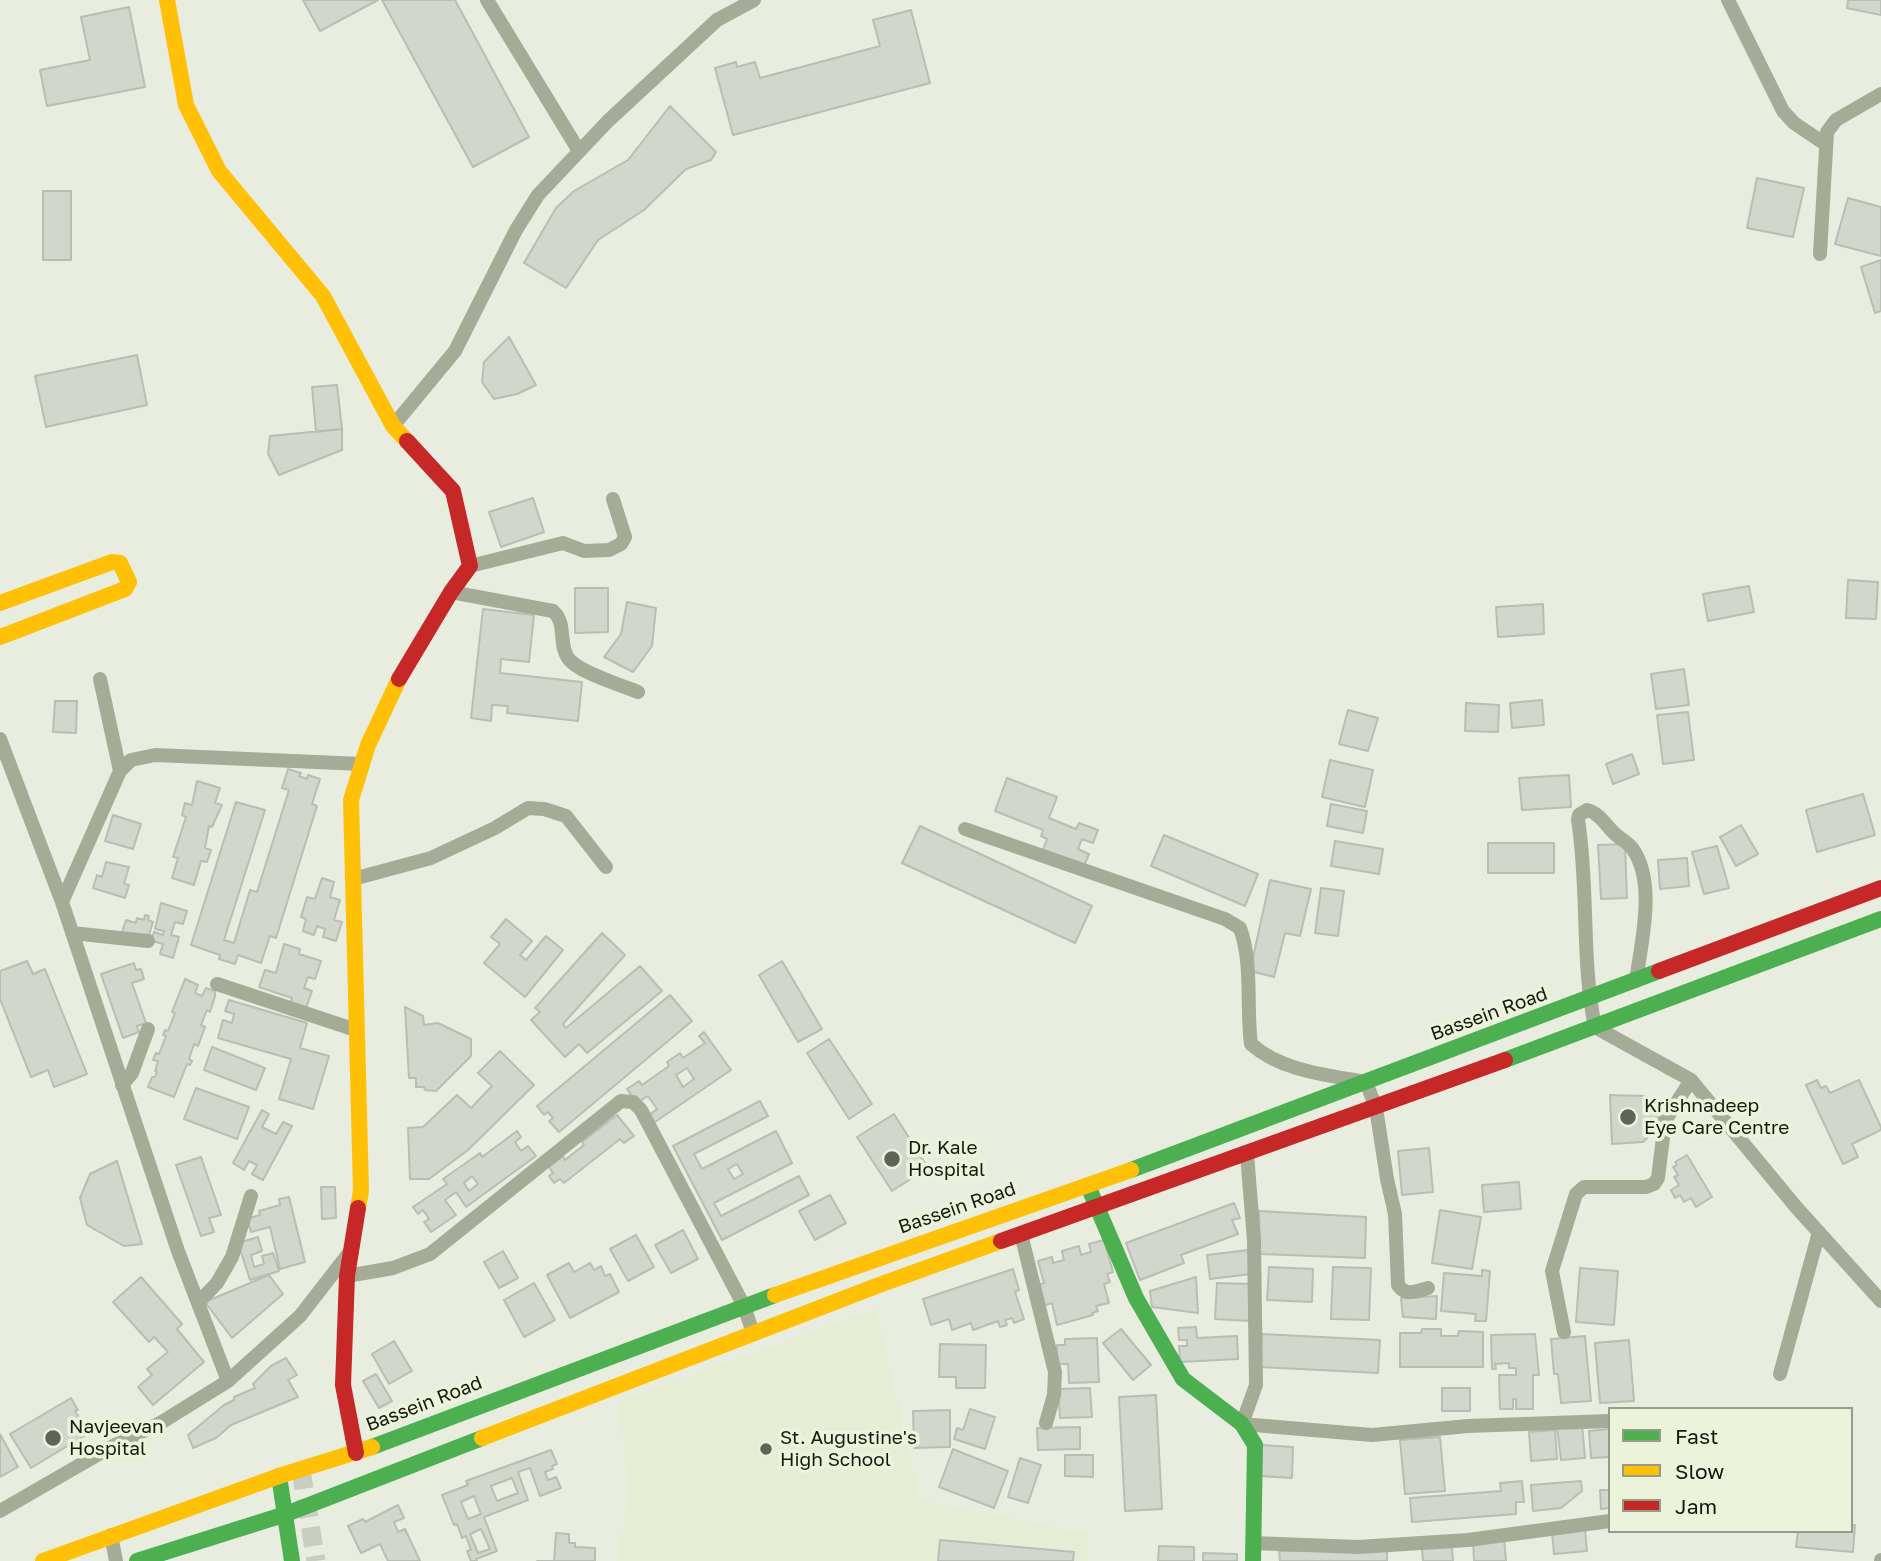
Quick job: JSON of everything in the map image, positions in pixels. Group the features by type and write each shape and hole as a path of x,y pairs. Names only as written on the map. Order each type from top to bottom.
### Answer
{"main road":[{"path":"167,0 186,105 219,171 323,296 393,426 453,491 470,566 402,673 368,745 351,800 360,1191 347,1276 343,1385 356,1453"},
{"path":"0,603 117,562 122,566 129,582 125,589 0,637"},
{"path":"65,580 74,609"},
{"name":"Bassein Road","path":"43,1561 279,1476 356,1453 744,1306 1088,1186 1881,888"},
{"path":"137,1561 286,1514 752,1333 1376,1108 1881,919"},
{"path":"1088,1186 1136,1298 1183,1379 1242,1424 1255,1446 1253,1561"},
{"path":"279,1476 292,1561"}],"street":[{"path":"487,0 579,151"},
{"path":"393,426 455,351 516,230 538,195 608,121 716,20 754,0"},
{"path":"1728,0 1783,111 1794,123 1825,144"},
{"path":"1820,254 1827,132 1836,120 1881,94"},
{"path":"470,566 563,543 584,551 609,550 621,544 625,537 613,499"},
{"path":"451,592 553,611 561,622 563,645 568,659 586,671 638,692"},
{"path":"100,679 120,771"},
{"path":"0,739 62,902 178,1251 228,1381"},
{"path":"62,902 120,771 131,760 155,755 362,764"},
{"path":"353,879 431,858 495,828 528,808 544,809 566,816 606,867"},
{"path":"1636,981 1647,897 1641,865 1628,843 1615,834 1599,816 1587,810 1579,815 1578,820 1584,856 1589,999 1595,1027 1691,1080 1881,1301"},
{"path":"965,829 1225,919 1240,928 1246,944 1251,1044 1264,1055 1309,1071 1366,1082 1376,1108 1395,1214 1398,1285 1408,1293 1428,1288"},
{"path":"72,933 148,941"},
{"path":"217,984 356,1030"},
{"path":"122,1085 132,1073 148,1029"},
{"path":"1564,1332 1552,1271 1576,1194 1584,1187 1646,1187 1654,1184 1658,1178 1665,1121 1691,1080"},
{"path":"347,1276 393,1268 430,1254 621,1101 633,1102 641,1111 744,1306 752,1333"},
{"path":"1247,1154 1254,1241 1256,1385 1242,1424 1372,1435 1468,1426 1608,1421"},
{"path":"198,1303 218,1283 232,1257 251,1196"},
{"path":"1780,1374 1819,1232"},
{"path":"1021,1234 1055,1373 1055,1395 1046,1423"},
{"path":"0,1511 111,1447 162,1422 228,1381 300,1316 352,1248"},
{"path":"1253,1543 1358,1547 1468,1540 1608,1521"},
{"path":"111,1535 116,1561"}],"shaded area":[{"name":"St. Augustine's High School","path":"876,1309 920,1500 1088,1534 1088,1561 617,1561 629,1496 619,1401"}],"building":[{"path":"303,0 378,0 320,31"},
{"path":"382,0 455,0 529,137 473,167"},
{"path":"1848,0 1881,0 1881,15 1847,8"},
{"path":"129,7 145,87 47,106 40,70 90,60 81,17"},
{"path":"911,10 930,83 733,135 715,68 736,62 737,67 755,62 760,78 880,46 873,20"},
{"path":"670,106 716,152 711,160 686,169 644,210 598,240 566,288 524,263 556,208 574,191 628,160"},
{"path":"1757,178 1804,188 1793,237 1747,228"},
{"path":"43,191 71,191 71,260 43,260"},
{"path":"1848,198 1881,207 1881,256 1835,244"},
{"path":"1881,260 1881,311 1875,313 1861,267"},
{"path":"509,337 536,385 517,394 494,399 482,382 484,362"},
{"path":"137,355 147,405 46,427 35,376"},
{"path":"337,385 342,429 316,432 312,387"},
{"path":"342,429 342,450 279,475 268,454 270,436"},
{"path":"533,498 544,532 501,547 489,512"},
{"path":"1848,580 1878,582 1876,619 1846,618"},
{"path":"1749,586 1754,612 1708,621 1703,594"},
{"path":"575,588 608,588 608,632 575,633"},
{"path":"627,602 656,608 652,646 633,672 604,657 621,634"},
{"path":"1543,604 1544,634 1498,637 1496,607"},
{"path":"483,609 534,615 529,662 501,659 500,673 582,682 578,721 507,713 508,706 492,705 491,721 471,718"},
{"path":"1684,669 1689,705 1656,709 1651,674"},
{"path":"1542,700 1544,725 1512,728 1510,703"},
{"path":"55,701 77,701 76,733 53,732"},
{"path":"1466,703 1499,705 1498,732 1465,731"},
{"path":"1348,710 1378,718 1368,751 1339,744"},
{"path":"1688,712 1694,760 1663,764 1657,715"},
{"path":"1632,754 1639,774 1613,784 1606,764"},
{"path":"1330,760 1373,770 1365,807 1322,797"},
{"path":"288,769 301,773 299,776 307,779 308,775 320,779 312,804 317,806 276,938 270,936 261,963 238,955 235,964 219,959 220,955 191,945 236,802 265,810 224,940 234,943 250,890 257,892 289,790 282,788"},
{"path":"1569,775 1571,807 1522,810 1519,778"},
{"path":"1007,778 1057,797 1049,818 1076,829 1079,823 1098,830 1093,843 1082,839 1078,849 1089,854 1084,866 1043,850 1047,839 1041,836 1043,830 995,811"},
{"path":"197,781 220,788 215,803 222,805 212,827 209,826 205,848 211,850 207,862 201,861 194,885 172,878 178,858 173,857 186,817 182,815 185,803 192,805"},
{"path":"1863,794 1875,835 1817,852 1806,810"},
{"path":"1331,804 1367,811 1363,833 1327,826"},
{"path":"113,815 141,824 133,849 105,841"},
{"path":"1741,825 1758,854 1736,866 1720,837"},
{"path":"920,826 1092,906 1075,943 902,863"},
{"path":"1164,835 1258,874 1245,906 1151,866"},
{"path":"1335,841 1383,849 1379,874 1331,866"},
{"path":"1488,843 1554,843 1554,873 1488,873"},
{"path":"1625,844 1627,898 1601,899 1598,845"},
{"path":"1717,846 1729,888 1704,894 1692,852"},
{"path":"1687,858 1689,886 1660,889 1658,860"},
{"path":"106,862 129,867 124,884 129,885 125,898 93,888 97,875 102,877"},
{"path":"322,878 334,882 330,897 340,900 334,920 342,922 336,941 323,937 325,929 317,926 314,935 303,931 306,919 301,917 307,897 315,899"},
{"path":"1270,880 1311,889 1300,936 1285,933 1274,977 1250,971"},
{"path":"1321,888 1344,891 1338,936 1315,933"},
{"path":"161,903 187,911 183,924 175,922 171,935 179,937 173,958 160,954 163,944 122,932 126,920 136,923 137,918 144,920 145,915 153,922 149,935 153,936 154,932 163,935 164,931 155,929"},
{"path":"506,919 532,941 520,955 526,960 546,936 563,950 525,997 484,963 500,944 491,937"},
{"path":"602,933 625,955 563,1024 566,1028 640,966 662,991 587,1053 579,1044 565,1057 531,1020 540,1012 535,1008"},
{"path":"284,944 300,949 299,954 321,961 315,979 308,977 304,988 312,991 306,1008 291,1003 292,998 259,987 265,970 276,973"},
{"path":"27,961 33,974 45,969 87,1074 54,1087 48,1070 31,1077 0,999 0,971"},
{"path":"782,961 822,1029 798,1042 759,975"},
{"path":"134,963 136,970 141,969 144,979 132,983 146,1023 137,1026 139,1032 123,1038 101,974"},
{"path":"185,979 198,985 195,993 202,996 206,988 215,991 215,996 210,1012 207,1010 201,1025 205,1027 198,1046 194,1044 189,1059 192,1061 190,1065 187,1064 174,1097 148,1087 157,1072 158,1061 153,1060 156,1053 159,1054 166,1036 163,1035 165,1030 168,1031 175,1013 172,1012"},
{"path":"670,995 692,1021 559,1132 549,1121 553,1118 548,1112 544,1115 537,1106"},
{"path":"229,1000 307,1023 300,1048 329,1056 313,1109 279,1099 291,1059 218,1038 223,1020 232,1023 234,1014 225,1011"},
{"path":"405,1007 423,1016 424,1025 438,1023 471,1039 471,1056 436,1091 416,1087 416,1078 409,1078"},
{"path":"704,1032 731,1070 652,1124 647,1117 657,1109 648,1096 637,1103 627,1089 639,1081 642,1085 669,1066 667,1062 680,1053 683,1058 705,1043 699,1036","holes":["687,1068 694,1079 683,1087 676,1075"]},
{"path":"829,1039 872,1104 849,1119 807,1053"},
{"path":"212,1047 265,1068 256,1090 204,1070"},
{"path":"500,1051 534,1085 468,1150 429,1179 410,1179 408,1128 423,1127 457,1095 471,1108 492,1086 478,1073"},
{"path":"1817,1080 1821,1088 1826,1086 1830,1093 1859,1080 1881,1127 1881,1130 1852,1144 1858,1157 1843,1164 1806,1085"},
{"path":"196,1088 249,1107 237,1139 184,1119"},
{"path":"1610,1095 1644,1096 1662,1123 1643,1142 1612,1144"},
{"path":"760,1101 768,1116 694,1154 702,1169 776,1131 792,1163 714,1203 721,1216 799,1176 809,1195 722,1240 673,1146","holes":["737,1164 743,1174 734,1179 728,1169"]},
{"path":"262,1110 269,1114 262,1127 276,1134 283,1122 292,1126 263,1180 252,1174 257,1165 249,1161 244,1170 233,1163"},
{"path":"894,1114 928,1168 892,1191 857,1137"},
{"path":"617,1115 634,1136 624,1143 620,1139 564,1183 560,1179 554,1183 549,1176 553,1173 549,1167 563,1156 565,1160 584,1145 582,1142"},
{"path":"517,1131 521,1137 515,1142 521,1151 528,1146 536,1156 466,1207 456,1192 445,1200 456,1215 431,1232 424,1222 429,1219 423,1210 418,1214 413,1207 447,1184 443,1179 480,1153 482,1157","holes":["472,1176 478,1184 469,1191 464,1183"]},
{"path":"1429,1148 1433,1192 1402,1195 1398,1151"},
{"path":"1687,1155 1712,1197 1696,1207 1691,1198 1684,1202 1680,1195 1675,1198 1671,1190 1679,1185 1674,1177 1678,1175 1673,1167 1677,1165 1675,1162"},
{"path":"201,1157 221,1215 209,1218 214,1232 201,1236 176,1165"},
{"path":"117,1161 142,1244 124,1246 87,1225 80,1198 90,1174"},
{"path":"1519,1182 1521,1209 1484,1212 1482,1185"},
{"path":"321,1187 335,1187 336,1218 322,1219"},
{"path":"830,1195 846,1223 815,1240 799,1211"},
{"path":"289,1197 305,1262 280,1269 270,1227 251,1232 247,1219 260,1215 259,1211 280,1205 279,1199"},
{"path":"1234,1203 1240,1218 1232,1220 1238,1234 1181,1255 1184,1263 1140,1280 1126,1243"},
{"path":"1440,1210 1481,1217 1472,1269 1432,1263"},
{"path":"1259,1211 1366,1217 1365,1258 1260,1254"},
{"path":"683,1230 698,1259 671,1273 655,1245"},
{"path":"636,1235 654,1267 628,1281 610,1249"},
{"path":"258,1237 262,1251 251,1255 254,1267 264,1264 262,1256 273,1253 279,1271 250,1280 238,1243"},
{"path":"1104,1240 1113,1272 1107,1274 1110,1282 1104,1284 1109,1303 1096,1306 1098,1311 1092,1313 1093,1315 1057,1325 1052,1303 1042,1306 1037,1285 1044,1283 1038,1261 1052,1257 1053,1263 1064,1260 1062,1251 1079,1246 1081,1255 1091,1252 1089,1244"},
{"path":"1248,1250 1251,1274 1210,1279 1207,1255"},
{"path":"503,1251 518,1278 499,1288 484,1262"},
{"path":"569,1263 574,1272 590,1263 594,1270 601,1266 605,1276 610,1274 619,1292 570,1318 547,1275"},
{"path":"1269,1267 1313,1269 1312,1302 1267,1300"},
{"path":"1333,1267 1371,1268 1369,1320 1331,1319"},
{"path":"1580,1268 1618,1271 1614,1325 1576,1322"},
{"path":"1013,1269 1019,1290 1015,1292 1024,1319 1014,1323 1012,1318 1005,1320 1007,1325 1000,1327 998,1321 973,1330 971,1323 952,1330 949,1319 931,1325 923,1299"},
{"path":"1482,1270 1490,1271 1486,1321 1475,1321 1476,1314 1441,1311 1444,1273 1482,1276"},
{"path":"269,1275 283,1294 232,1338 205,1302"},
{"path":"141,1277 182,1324 177,1329 204,1362 153,1405 138,1387 152,1375 147,1369 168,1352 154,1337 149,1342 113,1302"},
{"path":"1196,1277 1198,1313 1152,1307 1150,1291"},
{"path":"534,1283 555,1320 524,1337 504,1300"},
{"path":"1217,1283 1252,1284 1250,1321 1215,1319"},
{"path":"1437,1296 1436,1319 1403,1317 1401,1298"},
{"path":"1196,1327 1197,1338 1237,1336 1238,1359 1180,1362 1179,1346 1187,1346 1187,1340 1179,1340 1178,1328"},
{"path":"1121,1329 1151,1365 1133,1380 1103,1343"},
{"path":"1422,1329 1441,1329 1441,1336 1458,1336 1459,1331 1483,1332 1483,1367 1400,1367 1400,1333 1421,1333"},
{"path":"1262,1334 1380,1340 1378,1373 1260,1367"},
{"path":"1535,1334 1539,1375 1533,1375 1533,1409 1516,1409 1516,1399 1513,1399 1513,1409 1500,1409 1499,1375 1516,1375 1516,1368 1509,1368 1509,1363 1495,1364 1496,1369 1492,1369 1491,1335"},
{"path":"1585,1336 1591,1401 1561,1403 1558,1374 1554,1374 1551,1339"},
{"path":"1097,1338 1099,1382 1069,1383 1068,1364 1057,1364 1057,1345 1065,1345 1065,1339"},
{"path":"1629,1340 1634,1401 1600,1403 1595,1343"},
{"path":"394,1341 412,1371 389,1384 372,1354"},
{"path":"940,1344 986,1345 985,1388 956,1388 956,1377 939,1377"},
{"path":"286,1358 297,1375 288,1380 298,1397 231,1425 216,1438 193,1448 188,1435 234,1400 234,1397 255,1388 253,1384 271,1366"},
{"path":"376,1374 392,1401 379,1408 363,1381"},
{"path":"1090,1388 1092,1417 1060,1418 1058,1389"},
{"path":"1442,1388 1470,1388 1470,1411 1442,1411"},
{"path":"1156,1395 1162,1509 1125,1511 1119,1397"},
{"path":"71,1398 78,1410 75,1411 89,1433 31,1468 10,1434"},
{"path":"970,1409 995,1417 985,1449 954,1439 957,1428 963,1430"},
{"path":"950,1410 950,1447 914,1448 913,1411"},
{"path":"1582,1424 1585,1458 1561,1460 1557,1427"},
{"path":"1080,1427 1080,1449 1038,1450 1037,1428"},
{"path":"1608,1429 1608,1457 1591,1458 1589,1431"},
{"path":"1555,1430 1557,1459 1531,1461 1529,1432"},
{"path":"0,1434 18,1467 0,1477"},
{"path":"1440,1437 1445,1491 1405,1494 1400,1440"},
{"path":"1261,1445 1293,1447 1292,1478 1259,1476"},
{"path":"953,1449 1008,1471 994,1508 939,1487"},
{"path":"551,1450 557,1464 545,1472 548,1480 556,1477 561,1488 540,1496 530,1468 518,1472 528,1500 484,1517 497,1551 476,1559 477,1561 471,1561 467,1551 471,1550 466,1536 462,1538 457,1524 454,1525 442,1495 468,1485 466,1481","holes":["512,1478 518,1493 497,1501 491,1486","474,1496 481,1514 468,1519 461,1502","481,1529 490,1549 478,1553 470,1534"]},
{"path":"1065,1455 1093,1455 1093,1477 1065,1476"},
{"path":"1020,1458 1041,1465 1028,1503 1008,1497"},
{"path":"1522,1481 1524,1502 1516,1502 1516,1514 1412,1522 1410,1498 1501,1491 1500,1483"},
{"path":"1581,1481 1582,1491 1561,1508 1533,1511 1531,1485"},
{"path":"1600,1490 1608,1490 1608,1508 1601,1509"},
{"path":"398,1505 404,1518 394,1522 398,1532 405,1529 420,1561 388,1561 380,1544 361,1553 348,1526 363,1519 365,1522"},
{"path":"1855,1525 1853,1552 1796,1547 1798,1533 1853,1533"},
{"path":"1585,1529 1587,1551 1554,1554 1552,1532"},
{"path":"556,1533 569,1534 569,1543 575,1543 575,1547 595,1548 595,1561 554,1561"},
{"path":"1504,1539 1506,1561 1474,1561 1473,1541"},
{"path":"940,1540 1074,1552 1073,1561 938,1561"},
{"path":"1159,1546 1194,1547 1194,1561 1158,1561"},
{"path":"1452,1547 1453,1561 1423,1561 1422,1549"},
{"path":"1279,1551 1387,1551 1387,1561 1280,1561"},
{"path":"1203,1553 1237,1554 1237,1561 1203,1561"}],"tunnel":[{"path":"301,1470 316,1561"}],"traffic: fast":[{"path":"1505,1060 1881,919"},
{"path":"1131,1170 1659,971"},
{"path":"1091,1193 1136,1298 1183,1379 1242,1424 1255,1445 1253,1561"},
{"path":"372,1447 775,1295"},
{"path":"137,1561 286,1514 482,1438"},
{"path":"279,1476 292,1561"}],"traffic: slow":[{"path":"167,0 186,105 219,171 323,296 393,426 407,441"},
{"path":"0,603 112,562 120,563 129,582 125,589 0,637"},
{"path":"358,1208 361,1191 351,800 368,745 399,679"},
{"path":"775,1295 1131,1170"},
{"path":"482,1438 879,1285 1001,1241"},
{"path":"43,1561 279,1476 372,1447"}],"traffic: jam":[{"path":"399,679 451,592 470,566 453,491 407,441"},
{"path":"1659,971 1881,888"},
{"path":"1001,1241 1505,1060"},
{"path":"356,1453 343,1385 347,1276 358,1208"}],"place":[{"name":"Krishnadeep Eye Care Centre","path":"1628,1117"},
{"name":"Dr. Kale Hospital","path":"892,1159"},
{"name":"Navjeevan Hospital","path":"53,1438"},
{"name":"St. Augustine's High School","path":"766,1449"}]}
